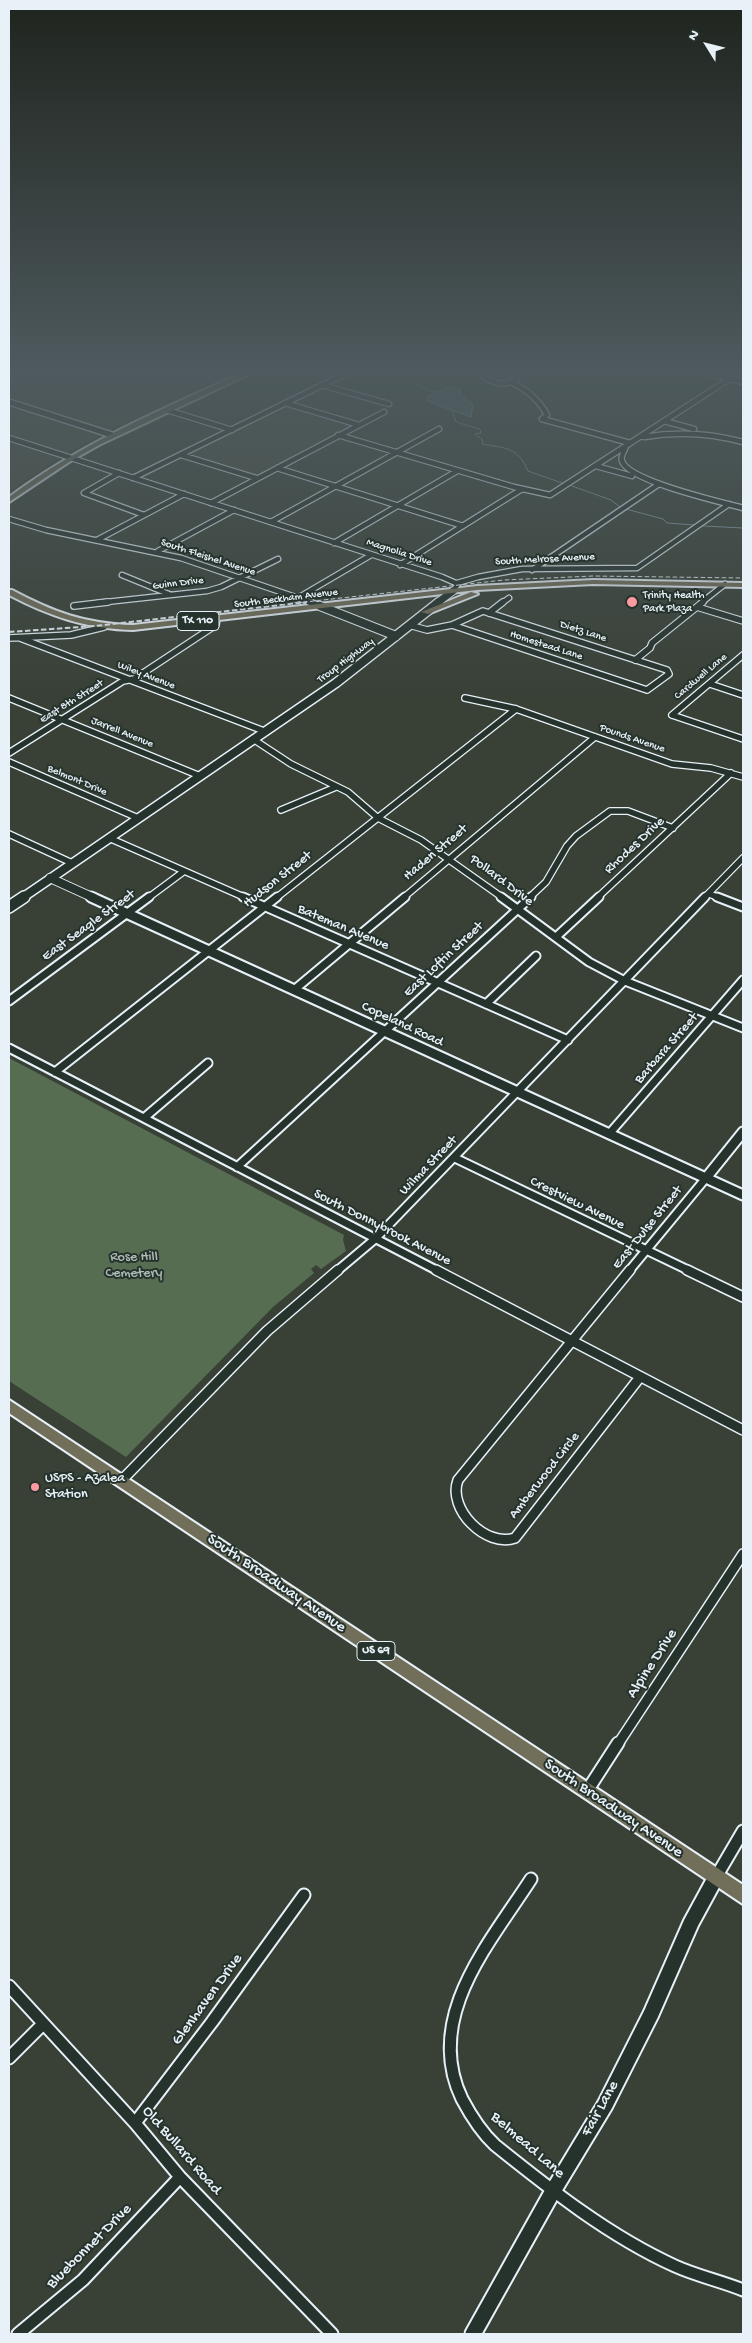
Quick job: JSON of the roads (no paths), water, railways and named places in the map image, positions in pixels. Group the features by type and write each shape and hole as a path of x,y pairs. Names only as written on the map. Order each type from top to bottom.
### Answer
{"main road":[{"path":"9,500 39,479"},
{"path":"425,612 461,598 503,586 593,582 743,585"},
{"name":"TX 110","path":"455,587 503,586"},
{"name":"South Beckham Avenue","path":"9,592 61,618 104,627 140,627 392,598 455,587"},
{"name":"Troup Highway","path":"9,907 344,678 455,587"},
{"path":"392,598 424,602 427,606 425,612"},
{"name":"South Broadway Avenue","path":"9,1406 743,1895"}],"street":[{"path":"108,479 84,493 144,515"},
{"name":"Magnolia Drive","path":"137,479 400,564 455,587"},
{"path":"211,503 254,479"},
{"path":"314,479 463,526"},
{"path":"271,522 348,479"},
{"path":"334,543 443,479"},
{"path":"487,479 550,495 576,479"},
{"path":"646,480 743,508"},
{"path":"532,570 659,484"},
{"path":"400,564 522,489"},
{"path":"97,540 184,494"},
{"name":"South Melrose Avenue","path":"455,587 483,574 532,570 637,568 729,504"},
{"path":"158,552 234,510"},
{"name":"South Fleishel Avenue","path":"9,519 46,530 158,552 320,606 396,636"},
{"path":"296,599 371,555"},
{"name":"Guinn Drive","path":"74,606 207,591 221,587 278,559"},
{"path":"122,575 172,595"},
{"path":"635,660 650,648 652,643 725,584"},
{"path":"452,625 462,622 480,611 489,613 509,598"},
{"path":"697,607 743,621"},
{"name":"Dietz Lane","path":"489,613 669,672"},
{"name":"East 8th Street","path":"9,753 209,630 216,625 217,619"},
{"name":"Homestead Lane","path":"409,625 427,630 452,625 647,690 651,689 669,672"},
{"path":"9,638 95,631 104,627"},
{"name":"Wiley Avenue","path":"20,638 264,732"},
{"name":"Cardwell Lane","path":"743,655 672,715 743,739"},
{"path":"710,684 743,695"},
{"name":"Jarrell Avenue","path":"9,698 200,776"},
{"name":"Pounds Avenue","path":"465,698 516,710 672,764 711,768 743,778"},
{"name":"Hudson Street","path":"55,1072 516,710"},
{"name":"Haden Street","path":"294,990 595,737"},
{"name":"Pollard Drive","path":"253,739 291,764 348,792 378,818 421,840 449,858 589,962 626,981 743,1028"},
{"name":"Belmont Drive","path":"9,762 138,818"},
{"name":"Rhodes Drive","path":"556,937 731,773"},
{"path":"281,810 336,787"},
{"name":"East Loftin Street","path":"237,1167 546,882 559,858 572,841 610,811 628,811 674,828"},
{"path":"9,834 72,863"},
{"name":"Bateman Avenue","path":"109,838 568,1040"},
{"name":"Wilma Street","path":"121,1481 279,1320 375,1239 743,858"},
{"name":"East Seagle Street","path":"9,1001 184,872"},
{"name":"Copeland Road","path":"50,878 743,1195"},
{"path":"708,894 743,907"},
{"path":"486,1004 536,956"},
{"name":"Barbara Street","path":"609,1134 743,980"},
{"name":"South Donnybrook Avenue","path":"9,1048 743,1430"},
{"path":"144,1118 208,1063"},
{"name":"East Dulse Street","path":"574,1341 743,1132"},
{"name":"Crestview Avenue","path":"455,1158 743,1297"},
{"name":"Amberwood Circle","path":"574,1341 454,1486 461,1512 466,1520 493,1536 505,1541 515,1538 640,1376"},
{"name":"Alpine Drive","path":"587,1791 743,1554"},
{"path":"716,1877 743,1831"},
{"name":"Fair Lane","path":"472,2334 553,2191 610,2096 651,2014 691,1923 716,1877"},
{"name":"Belmead Lane","path":"530,1879 473,1972 455,2006 450,2027 448,2049 458,2094 482,2132 590,2219 676,2266 743,2290"},
{"name":"Glenhaven Drive","path":"135,2122 212,2022 304,1895"},
{"name":"Old Bullard Road","path":"9,1986 135,2122 180,2177 332,2334"},
{"path":"9,2058 43,2024"},
{"name":"Bluebonnet Drive","path":"18,2334 53,2307 100,2264 180,2177"}],"waterway":[{"path":"552,479 565,484"},
{"path":"572,486 611,500 620,507"},
{"path":"626,509 663,519 667,523 695,525"},
{"path":"703,526 743,528"}],"railway":[{"path":"296,603 504,580 593,576 743,578"},
{"path":"9,632 95,626 307,602"}],"place":[{"name":"Trinity Health Park Plaza","path":"632,602"},
{"name":"USPS - Azalea Station","path":"35,1487"}],"park label":[{"name":"Rose Hill Cemetery","path":"134,1266"}]}
